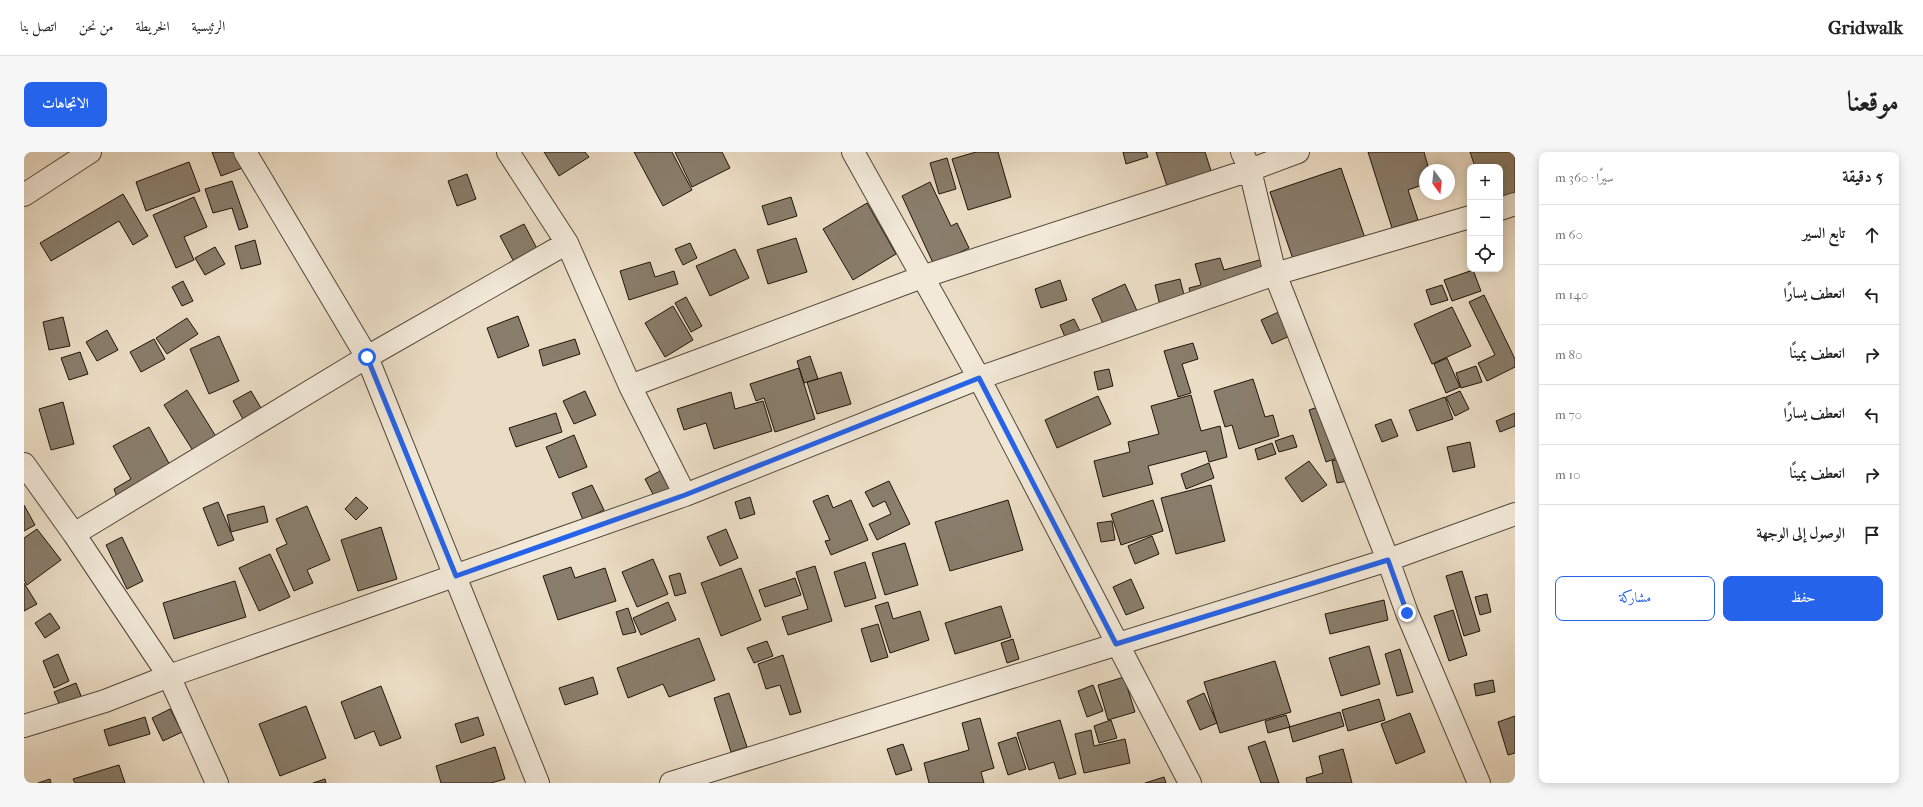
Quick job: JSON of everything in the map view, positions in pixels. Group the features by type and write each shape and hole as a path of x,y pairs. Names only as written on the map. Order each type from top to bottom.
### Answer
{"street":[{"path":"24,195 90,152"},
{"path":"245,152 367,357 538,783"},
{"path":"508,152 567,243 630,386 685,495"},
{"path":"852,152 979,378 1116,644 1190,783"},
{"path":"630,386 922,277 1246,161 1298,152"},
{"path":"1246,161 1275,274 1388,560 1407,613 1479,783"},
{"path":"1503,208 1515,204"},
{"path":"24,726 106,701 170,676 685,495 979,378 1275,274 1467,218"},
{"path":"74,534 367,357 567,243"},
{"path":"24,464 74,534 170,676 217,783"},
{"path":"670,783 1388,560 1515,514"}],"building":[{"path":"212,152 239,152 245,167 221,176"},
{"path":"544,152 585,152 589,157 559,176"},
{"path":"634,152 672,152 692,190 663,206"},
{"path":"675,152 722,152 730,168 692,187"},
{"path":"976,152 998,152 1011,197 968,210 952,159"},
{"path":"1123,152 1146,152 1148,157 1126,164"},
{"path":"1156,152 1205,152 1212,174 1168,189"},
{"path":"1368,152 1424,152 1427,164 1419,164 1419,186 1408,190 1418,220 1392,228"},
{"path":"1470,152 1515,152 1515,198 1503,202 1503,164 1474,164"},
{"path":"947,158 956,189 939,194 930,163"},
{"path":"189,162 200,191 146,211 136,182"},
{"path":"1341,168 1366,241 1295,265 1270,192"},
{"path":"467,174 476,199 457,206 448,181"},
{"path":"232,181 248,227 239,230 232,208 213,213 205,189"},
{"path":"930,182 951,226 957,223 969,248 934,265 902,196"},
{"path":"123,194 148,236 133,245 119,221 51,261 40,243"},
{"path":"194,197 207,227 184,237 194,260 176,268 153,215"},
{"path":"791,197 797,216 768,225 762,206"},
{"path":"867,203 896,254 853,280 823,229"},
{"path":"524,224 543,260 520,273 500,236"},
{"path":"796,238 807,272 768,284 757,250"},
{"path":"255,240 261,264 241,269 235,246"},
{"path":"690,243 697,258 683,265 675,249"},
{"path":"215,247 225,264 205,275 195,258"},
{"path":"735,249 749,278 710,296 696,266"},
{"path":"1220,258 1224,270 1263,259 1271,285 1194,307 1189,288 1201,285 1195,264"},
{"path":"650,262 655,277 674,271 678,284 629,300 620,271"},
{"path":"1467,272 1474,272 1481,291 1452,301 1444,280"},
{"path":"1180,279 1187,307 1162,314 1155,285"},
{"path":"1060,280 1067,300 1041,308 1035,289"},
{"path":"183,281 193,301 182,306 172,287"},
{"path":"1125,284 1137,311 1104,326 1092,299"},
{"path":"1442,285 1448,300 1431,305 1426,290"},
{"path":"1484,295 1515,359 1515,367 1487,381 1478,363 1495,355 1469,302"},
{"path":"686,297 702,326 691,332 675,303"},
{"path":"673,306 693,340 665,357 645,323"},
{"path":"1452,307 1471,346 1432,364 1414,324"},
{"path":"1283,310 1294,334 1272,344 1261,320"},
{"path":"518,316 529,346 498,358 487,328"},
{"path":"63,317 70,346 49,350 43,322"},
{"path":"187,318 198,334 167,354 156,338"},
{"path":"1074,319 1083,337 1068,344 1060,325"},
{"path":"107,330 118,350 97,361 86,342"},
{"path":"219,336 239,381 209,394 190,349"},
{"path":"154,339 165,359 141,372 130,352"},
{"path":"575,339 580,354 543,366 539,350"},
{"path":"1193,343 1198,359 1182,364 1191,393 1178,397 1164,351"},
{"path":"80,352 88,374 69,380 61,358"},
{"path":"810,356 818,379 804,383 797,361"},
{"path":"1447,358 1460,387 1446,393 1434,364"},
{"path":"1476,366 1482,382 1461,388 1456,373"},
{"path":"799,368 815,419 775,432 764,398 756,401 750,384"},
{"path":"1109,369 1113,386 1098,390 1094,372"},
{"path":"841,372 851,404 817,414 807,382"},
{"path":"1253,379 1265,417 1273,415 1279,436 1239,449 1232,425 1225,427 1214,391"},
{"path":"187,390 220,443 197,457 164,405"},
{"path":"251,391 268,420 249,430 233,401"},
{"path":"585,391 596,415 574,424 563,401"},
{"path":"1460,391 1469,409 1455,416 1446,397"},
{"path":"731,392 735,409 763,401 772,431 714,449 706,423 684,430 677,409"},
{"path":"1191,395 1201,431 1220,426 1227,457 1209,462 1206,451 1148,466 1153,484 1103,497 1094,461 1130,452 1128,442 1159,434 1151,406"},
{"path":"1098,396 1111,424 1057,448 1045,420"},
{"path":"1445,397 1453,419 1417,431 1409,410"},
{"path":"63,402 74,444 51,450 39,409"},
{"path":"1327,404 1343,456 1326,462 1309,410"},
{"path":"556,413 562,432 516,447 509,428"},
{"path":"1515,413 1515,426 1500,432 1496,421"},
{"path":"1391,419 1398,436 1382,442 1375,425"},
{"path":"149,427 171,467 117,497 114,489 131,479 113,446"},
{"path":"574,435 587,467 559,478 546,447"},
{"path":"1293,435 1297,447 1279,452 1275,441"},
{"path":"1470,442 1475,467 1453,472 1447,447"},
{"path":"1272,443 1276,454 1258,460 1255,449"},
{"path":"1353,456 1358,479 1337,483 1332,461"},
{"path":"1309,461 1327,485 1302,502 1285,478"},
{"path":"1209,463 1214,478 1186,489 1181,474"},
{"path":"660,471 670,490 655,498 645,479"},
{"path":"889,481 910,524 877,540 869,524 891,514 885,501 873,507 865,492"},
{"path":"592,485 604,510 583,520 572,493"},
{"path":"1211,485 1225,541 1176,554 1161,498"},
{"path":"828,495 833,508 851,500 868,540 831,555 825,541 830,540 813,501"},
{"path":"356,497 368,508 356,520 345,509"},
{"path":"750,497 755,514 740,519 735,502"},
{"path":"1008,500 1023,550 950,571 935,522"},
{"path":"1153,500 1163,531 1121,545 1111,514"},
{"path":"218,502 234,540 218,546 203,508"},
{"path":"24,505 35,525 24,531"},
{"path":"264,506 268,522 231,532 227,515"},
{"path":"307,506 330,560 307,570 313,583 294,591 276,549 287,544 276,519"},
{"path":"1112,521 1115,540 1101,542 1097,523"},
{"path":"381,527 397,579 358,591 341,540"},
{"path":"37,529 61,560 27,585 24,580 24,538"},
{"path":"726,529 738,558 720,566 707,537"},
{"path":"1152,536 1159,554 1135,564 1128,546"},
{"path":"122,537 143,581 127,589 106,545"},
{"path":"905,543 918,585 885,595 872,553"},
{"path":"270,554 290,597 259,611 239,568"},
{"path":"653,559 668,594 637,607 622,572"},
{"path":"865,562 876,598 845,607 834,572"},
{"path":"815,566 832,621 788,635 782,617 808,609 796,572"},
{"path":"571,567 575,578 605,568 616,601 558,620 543,576"},
{"path":"741,568 761,620 721,636 701,583"},
{"path":"1462,571 1480,631 1464,636 1446,576"},
{"path":"680,573 686,593 675,596 669,576"},
{"path":"795,578 801,595 765,607 759,590"},
{"path":"1131,579 1144,608 1126,615 1113,587"},
{"path":"235,581 246,617 174,639 163,603"},
{"path":"24,583 37,604 24,611"},
{"path":"1487,594 1491,612 1480,615 1475,597"},
{"path":"1384,600 1388,620 1330,634 1325,614"},
{"path":"668,602 676,620 641,635 633,618"},
{"path":"888,602 893,619 920,611 929,640 890,653 875,606"},
{"path":"1001,606 1011,637 955,654 945,623"},
{"path":"628,608 636,632 623,635 616,612"},
{"path":"1453,610 1467,655 1449,661 1434,616"},
{"path":"50,613 60,628 45,638 35,623"},
{"path":"878,624 888,657 871,662 861,629"},
{"path":"699,638 715,680 669,697 663,684 628,698 617,668"},
{"path":"1013,639 1019,659 1007,663 1001,643"},
{"path":"767,641 773,656 754,663 747,648"},
{"path":"1369,646 1380,684 1341,696 1329,658"},
{"path":"1400,649 1413,692 1397,696 1385,654"},
{"path":"58,654 69,681 54,688 43,661"},
{"path":"783,655 801,712 790,715 780,685 766,689 758,664"},
{"path":"1275,661 1291,712 1220,733 1204,682"},
{"path":"593,677 598,694 565,705 559,688"},
{"path":"1124,677 1135,712 1108,720 1098,685"},
{"path":"1493,680 1495,692 1476,696 1474,684"},
{"path":"76,683 83,701 62,710 54,692"},
{"path":"1093,685 1103,711 1087,717 1078,691"},
{"path":"381,686 401,738 380,746 374,731 355,739 341,702"},
{"path":"729,693 747,747 731,752 714,698"},
{"path":"1204,693 1217,723 1200,730 1187,701"},
{"path":"1379,699 1385,720 1348,731 1342,710"},
{"path":"306,706 326,758 280,776 259,724"},
{"path":"170,709 182,732 163,741 152,718"},
{"path":"1340,712 1344,726 1293,742 1289,727"},
{"path":"1410,713 1425,752 1396,764 1381,724"},
{"path":"1286,715 1290,727 1268,733 1265,721"},
{"path":"1515,716 1515,753 1508,755 1498,722"},
{"path":"145,717 150,734 109,746 104,730"},
{"path":"478,717 484,735 461,743 455,724"},
{"path":"980,718 994,768 981,772 984,783 929,783 924,763 969,750 962,723"},
{"path":"1060,720 1076,774 1059,779 1054,762 1029,770 1017,733"},
{"path":"1111,720 1117,738 1099,743 1094,726"},
{"path":"1091,730 1094,746 1125,739 1130,763 1084,773 1075,734"},
{"path":"1016,737 1026,769 1008,775 998,743"},
{"path":"1265,741 1279,783 1261,783 1248,747"},
{"path":"903,744 912,770 896,775 887,749"},
{"path":"495,747 505,779 491,783 441,783 436,766"},
{"path":"1343,749 1352,783 1307,783 1306,778 1323,773 1319,756"},
{"path":"119,765 125,783 75,783 73,779"},
{"path":"1164,777 1166,783 1145,783"},
{"path":"50,779 51,783 38,783"},
{"path":"325,779 326,783 313,783"}],"route":[{"path":"367,357 456,576 685,495 979,378 1116,644 1388,560 1407,613"}]}
